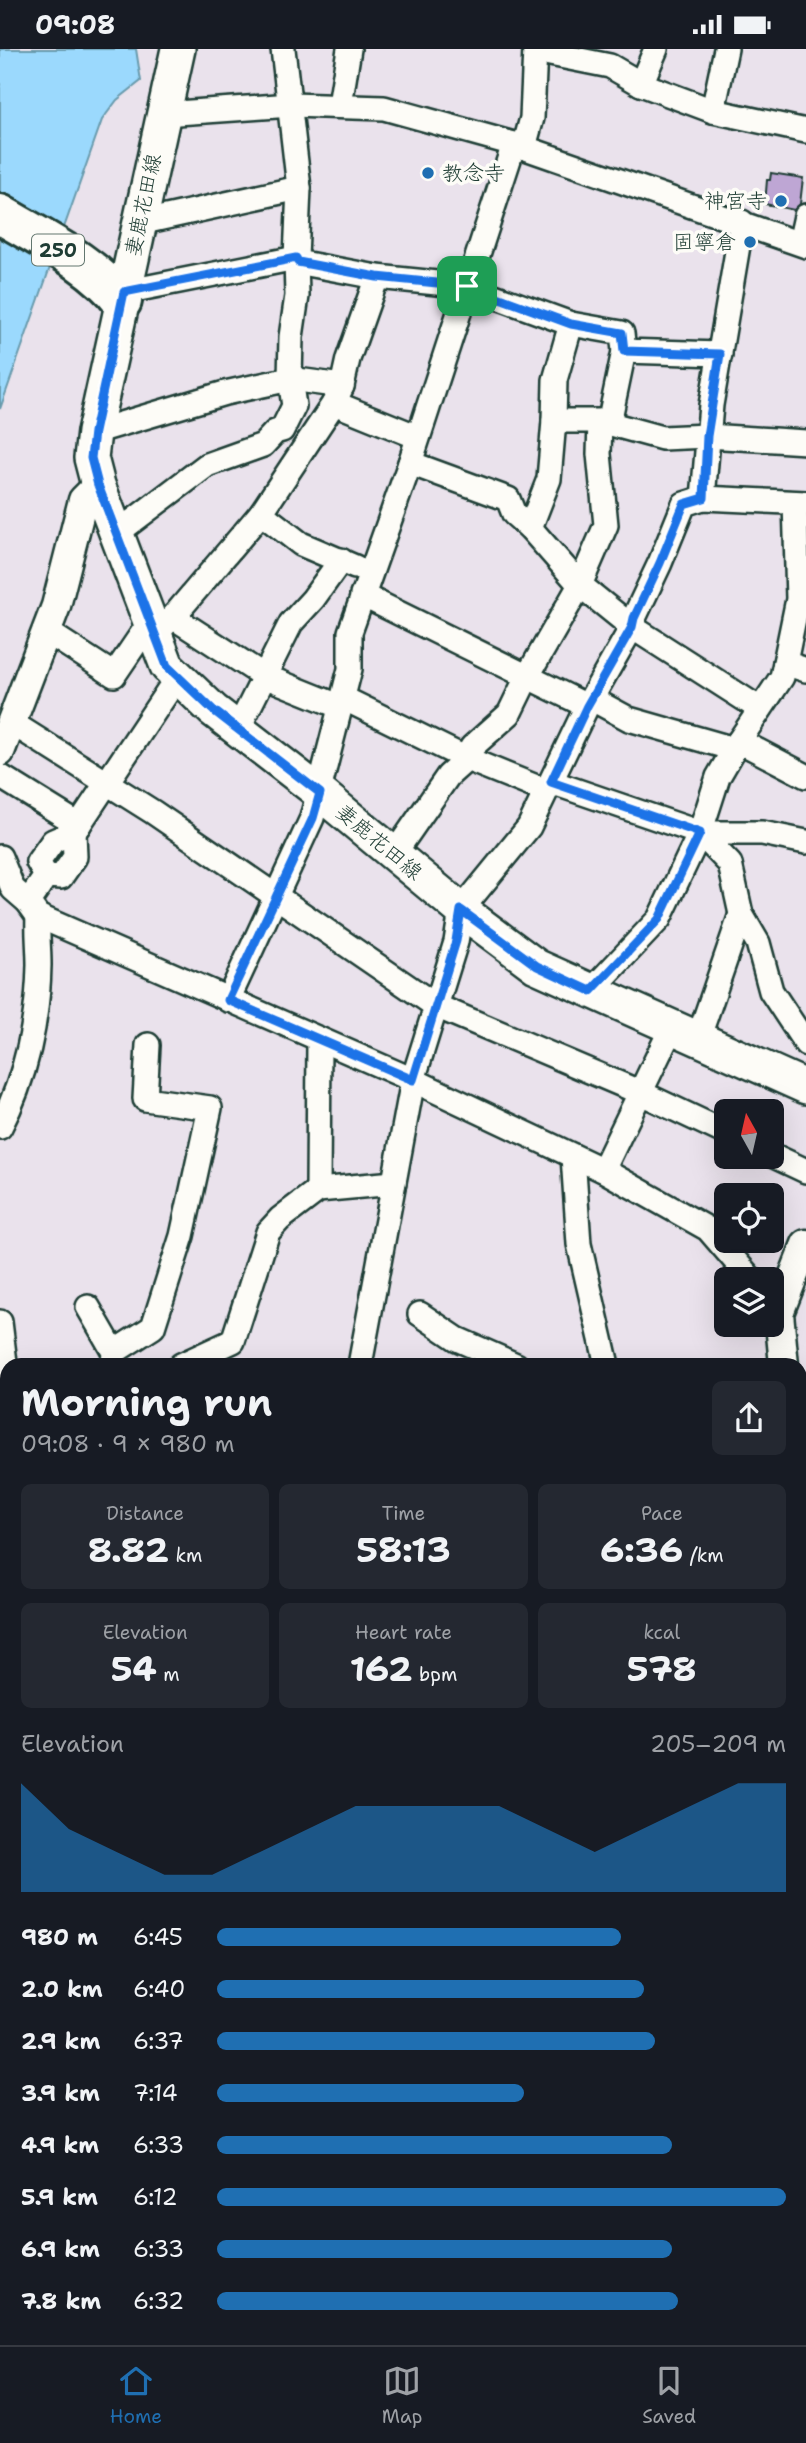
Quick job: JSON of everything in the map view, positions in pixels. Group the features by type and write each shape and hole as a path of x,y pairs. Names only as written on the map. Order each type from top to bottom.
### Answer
{"highway":[{"name":"250","path":"0,214 84,266 123,296"}],"main road":[{"name":"妻鹿花田線","path":"178,49 94,432 91,458 98,485 117,533 159,624 167,666 213,710 320,793 461,910 537,966 806,1087"}],"street":[{"path":"117,533 207,465 263,445 275,432 282,430 294,406 290,379 299,188 293,155 291,105 283,49"},
{"path":"340,105 349,49"},
{"path":"641,85 656,49"},
{"path":"713,111 726,49"},
{"path":"228,1000 313,818 350,669 350,632 410,463 467,286 519,145 532,118 535,50 610,66 641,85 713,111 806,131"},
{"path":"163,114 291,105 384,107 519,145 803,244 806,216"},
{"path":"139,223 299,188"},
{"path":"704,498 707,436 743,222"},
{"path":"123,296 297,260 377,277 467,286 571,324 622,333 624,351 599,454 606,526 580,585 509,714 472,747 467,759 448,776 394,854"},
{"path":"46,631 114,675 261,513 338,395 377,277"},
{"path":"530,527 549,479 555,380 571,324"},
{"path":"624,351 720,354"},
{"path":"94,432 225,393 290,379 338,395 418,437"},
{"path":"554,421 605,422 662,438 707,436 806,442"},
{"path":"275,432 301,452"},
{"path":"410,463 508,499 514,514 530,527 580,585 632,627 760,709"},
{"path":"0,752 56,606 83,500 98,485"},
{"path":"361,1358 413,1080 456,941 461,910 529,827 589,703 632,627 684,504 704,498 801,503 795,667 782,677 718,777 700,833 659,919 591,991"},
{"path":"261,513 301,544 341,560 366,585 527,677 629,719 737,745 806,776"},
{"path":"238,729 291,623 313,599 341,560"},
{"path":"159,624 264,676 342,702 467,759 549,787 700,833 762,833 806,842"},
{"path":"0,1127 10,1109 21,1077 36,1018 39,964 33,909 46,876 61,877 75,857 76,828 178,676"},
{"path":"12,723 107,783 436,1006 639,1092 714,1127"},
{"path":"0,776 76,828"},
{"path":"700,833 730,864 741,914 758,943 771,991 806,1044"},
{"path":"0,857 13,889 33,909 228,1000 413,1080 603,1170 708,1229 741,1267"},
{"path":"603,1170 639,1092 685,1033 741,914"},
{"path":"318,1190 319,1039"},
{"path":"88,1307 114,1358 153,1327 183,1236 210,1108 145,1099 148,1045"},
{"path":"573,1156 579,1244 605,1358"},
{"path":"784,1160 806,1171"},
{"path":"196,1358 233,1341 268,1232 280,1219 318,1190 394,1183"},
{"path":"784,1293 803,1260"},
{"path":"420,1314 457,1339 500,1358"},
{"path":"0,1322 4,1358"},
{"path":"780,1337 783,1358"}],"water":[{"path":"0,49 136,49 141,81 117,100 102,120 0,409"}],"building":[{"path":"771,173 803,178 800,204 794,210 765,204 767,180 770,180"}],"place":[{"name":"教念寺","path":"428,173"},
{"name":"神宮寺","path":"781,201"},
{"name":"固寧倉","path":"750,242"}],"route":[{"path":"296,258 298,262 377,277 467,286 571,324 622,333 624,351 720,354 710,405 704,498 684,504 632,627 587,706 551,782 700,833 659,919 591,991 537,966 461,910 456,941 413,1080 228,1000 313,818 320,793 213,710 167,666 98,485 91,458 94,432 124,292 296,258"}]}
